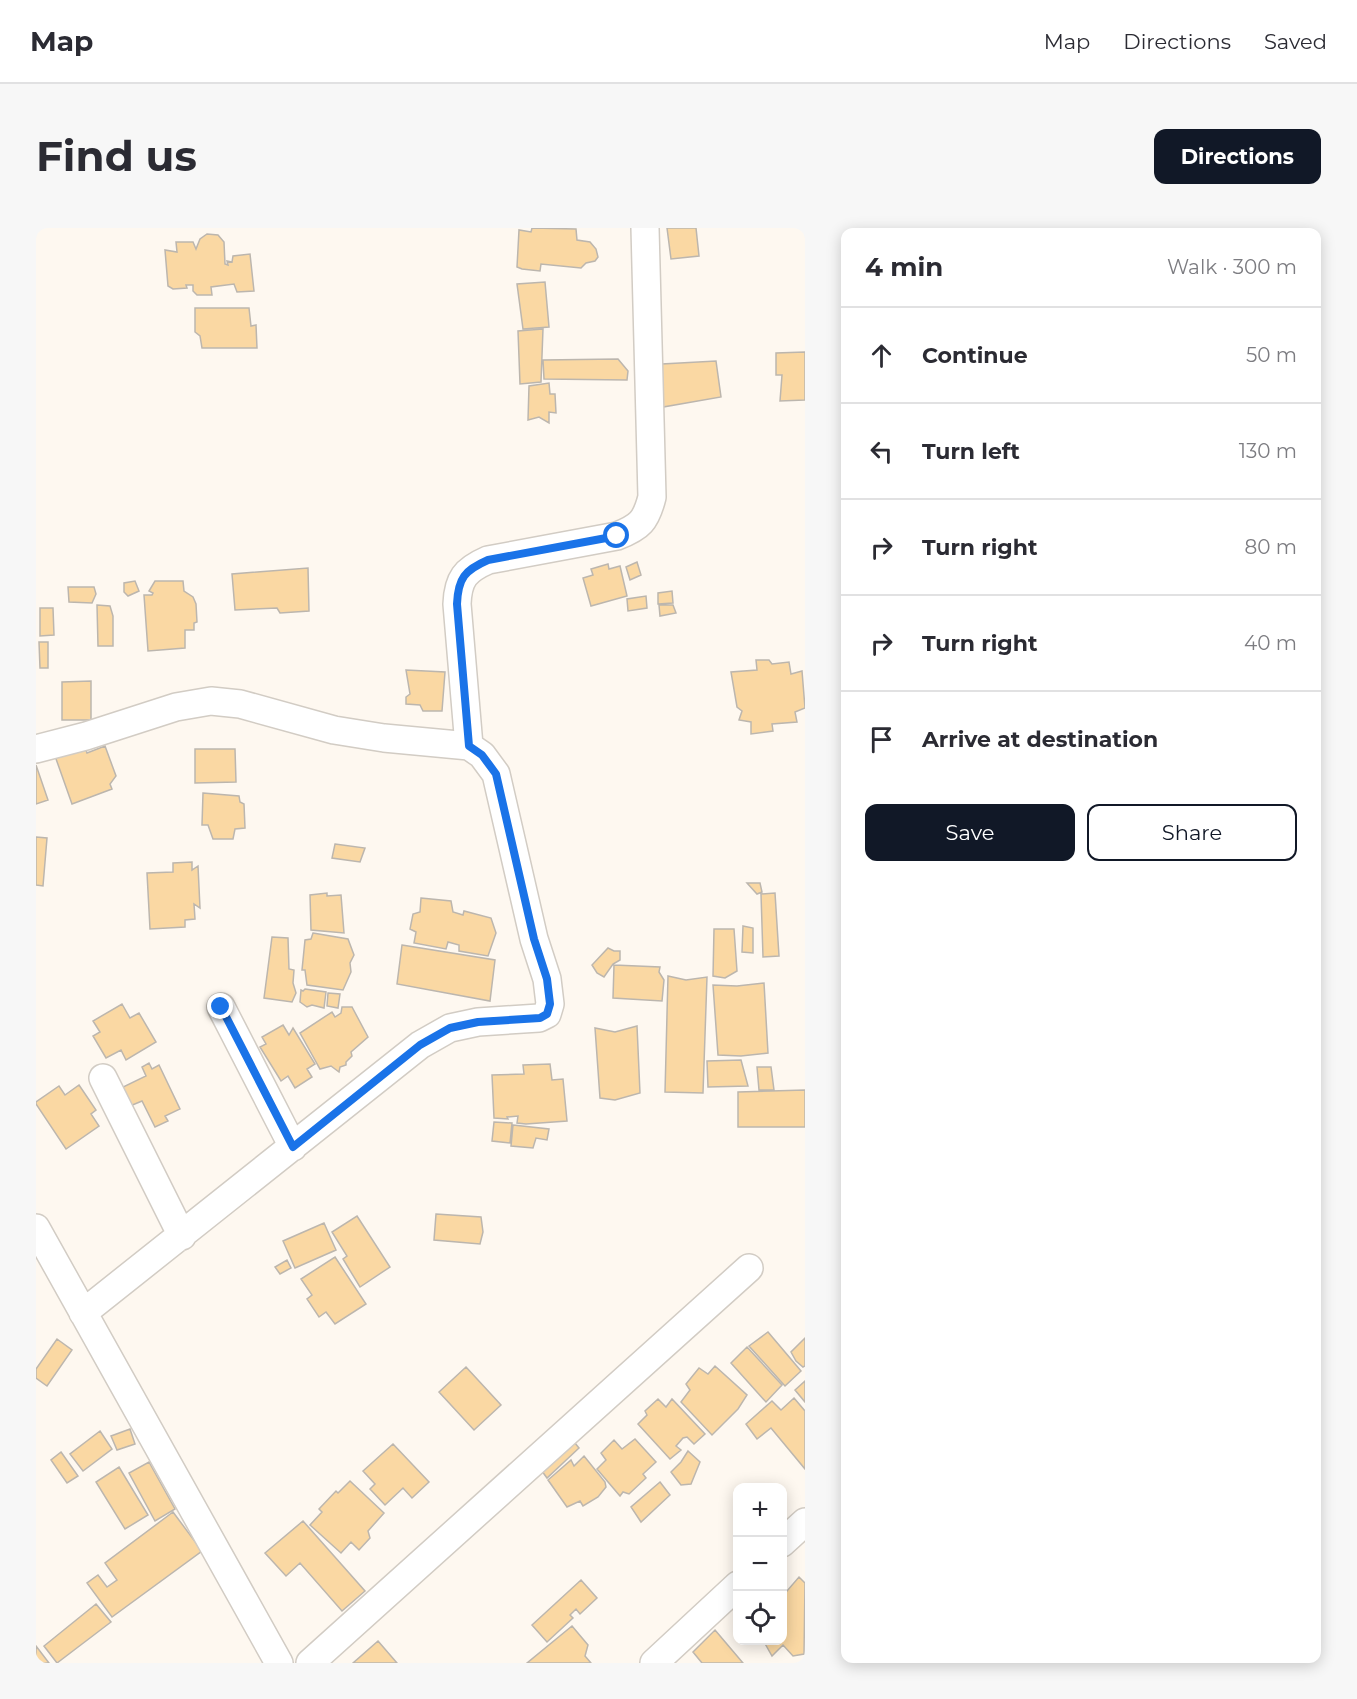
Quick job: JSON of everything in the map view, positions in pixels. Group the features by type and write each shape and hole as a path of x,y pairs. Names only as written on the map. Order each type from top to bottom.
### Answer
{"street":[{"path":"469,746 457,604 458,588 465,574 473,566 488,560 617,536 643,522 648,513 652,497 645,228"},
{"path":"36,749 176,707 211,701 240,704 334,730 384,738 469,746 482,755 496,774 534,939 547,979 550,1004 547,1014 540,1018 478,1022 450,1028 420,1045 83,1313"},
{"path":"221,1007 293,1147"},
{"path":"103,1078 182,1236"},
{"path":"36,1228 279,1663"},
{"path":"310,1663 749,1268"},
{"path":"787,1539 805,1522"},
{"path":"654,1663 733,1590"}],"building":[{"path":"532,228 576,229 577,240 590,242 596,249 598,257 581,268 541,264 540,271 517,267 519,230 531,232"},
{"path":"667,228 696,228 699,256 671,259"},
{"path":"207,234 218,235 224,242 225,264 228,265 227,261 232,262 233,256 250,254 254,291 237,292 234,284 211,287 212,295 197,295 193,291 193,285 173,289 168,286 165,250 177,252 176,242 193,242 196,249 200,239"},
{"path":"545,282 549,327 523,329 517,284"},
{"path":"195,308 249,308 251,326 256,325 257,348 202,348 200,336 195,332"},
{"path":"543,329 541,382 520,384 518,331"},
{"path":"805,352 805,400 780,401 782,375 776,375 776,353"},
{"path":"618,359 628,371 627,380 544,379 543,360"},
{"path":"716,361 721,397 663,407 662,364"},
{"path":"549,383 550,394 555,394 556,413 549,412 549,423 539,417 528,420 529,386"},
{"path":"637,562 641,575 630,580 626,567"},
{"path":"608,564 609,569 620,566 627,596 591,606 583,578 593,575 591,569"},
{"path":"308,568 309,611 280,613 277,608 235,610 232,574"},
{"path":"135,581 139,591 128,596 124,592 124,583"},
{"path":"155,581 183,581 184,591 193,597 196,604 197,622 194,623 194,630 185,630 185,648 148,651 144,595 152,595 153,593 149,591"},
{"path":"68,587 94,587 96,594 92,603 69,602"},
{"path":"672,591 673,603 658,604 658,593"},
{"path":"646,596 647,608 628,611 627,599"},
{"path":"97,605 110,606 113,616 113,646 98,646"},
{"path":"659,605 673,605 676,613 660,616"},
{"path":"40,608 53,608 54,635 40,636"},
{"path":"39,642 48,642 48,668 40,668"},
{"path":"756,660 769,660 772,664 789,662 791,674 802,671 805,708 795,712 797,722 772,724 773,731 751,734 751,722 739,720 742,711 737,707 731,672 757,670"},
{"path":"406,670 445,672 442,711 423,711 420,705 406,704 406,697 410,694"},
{"path":"91,681 91,720 62,720 62,682"},
{"path":"84,745 87,753 105,746 116,776 110,784 112,789 72,804 55,756"},
{"path":"195,749 235,749 236,782 195,783"},
{"path":"36,765 48,800 36,804"},
{"path":"203,793 239,796 240,802 244,804 245,828 235,829 233,839 213,839 208,825 202,825"},
{"path":"36,837 47,838 43,886 36,885"},
{"path":"335,844 365,848 360,862 332,858"},
{"path":"192,862 192,870 198,866 200,908 194,904 195,919 185,920 185,927 150,929 147,873 173,872 173,863"},
{"path":"747,883 760,883 762,892 757,894"},
{"path":"327,893 327,896 341,895 344,933 311,930 310,895"},
{"path":"775,893 779,956 763,957 761,894"},
{"path":"421,898 451,901 453,912 463,915 464,911 491,918 496,933 488,956 459,951 459,945 448,942 446,949 414,943 416,932 410,929 413,914 420,912"},
{"path":"743,926 753,928 753,953 742,952"},
{"path":"714,929 734,929 737,971 725,978 713,976"},
{"path":"313,933 348,939 354,955 350,963 351,972 343,990 307,985 305,970 302,970 305,940 311,939"},
{"path":"272,937 288,938 289,969 294,970 293,983 296,993 292,1002 264,998"},
{"path":"402,945 495,960 490,1001 397,984"},
{"path":"608,948 620,951 620,960 613,964 604,977 597,973 592,965"},
{"path":"614,965 660,967 659,972 664,980 662,1001 613,998"},
{"path":"668,976 686,980 707,977 703,1093 665,1092"},
{"path":"764,983 768,1053 741,1056 718,1055 713,985 737,986"},
{"path":"301,990 326,992 324,1008 312,1005 307,1007 300,1002"},
{"path":"328,993 340,994 338,1008 327,1006"},
{"path":"122,1004 130,1018 139,1013 156,1042 126,1060 121,1050 106,1058 93,1036 100,1032 93,1021"},
{"path":"342,1007 352,1007 368,1037 351,1052 352,1056 346,1065 340,1067 339,1072 331,1066 320,1069 300,1033 332,1012 335,1017 341,1013"},
{"path":"283,1025 289,1035 293,1028 315,1064 307,1069 312,1077 295,1088 288,1076 281,1081 260,1047 266,1044 262,1037"},
{"path":"637,1026 640,1093 615,1100 600,1098 595,1028 615,1032"},
{"path":"741,1060 748,1086 708,1087 707,1061"},
{"path":"149,1063 152,1069 159,1065 180,1109 165,1116 168,1121 155,1127 142,1101 130,1106 121,1088 146,1076 142,1067"},
{"path":"550,1064 552,1080 563,1079 567,1121 526,1124 517,1123 518,1116 507,1117 508,1119 494,1118 492,1075 524,1074 523,1065"},
{"path":"757,1067 771,1067 774,1090 759,1090"},
{"path":"79,1085 96,1110 91,1114 99,1126 66,1149 36,1102 59,1086 65,1095"},
{"path":"805,1090 805,1127 738,1127 738,1092"},
{"path":"494,1122 512,1123 510,1143 492,1141"},
{"path":"513,1125 549,1129 547,1140 536,1138 533,1148 511,1146"},
{"path":"436,1214 481,1217 483,1232 480,1244 434,1240"},
{"path":"357,1216 390,1267 360,1287 343,1259 347,1256 332,1232"},
{"path":"324,1223 336,1250 295,1268 283,1241"},
{"path":"335,1257 366,1304 335,1324 326,1312 319,1317 307,1299 312,1295 301,1279"},
{"path":"287,1260 291,1268 280,1274 275,1267"},
{"path":"768,1332 801,1371 785,1386 749,1346"},
{"path":"805,1338 805,1366 803,1367 791,1352"},
{"path":"57,1339 72,1350 47,1386 36,1378 36,1369"},
{"path":"747,1347 782,1385 766,1402 731,1363"},
{"path":"715,1366 747,1395 738,1409 712,1435 681,1402 690,1390 686,1384 699,1368 708,1374"},
{"path":"466,1367 501,1405 474,1430 439,1392"},
{"path":"805,1381 805,1402 795,1390"},
{"path":"794,1398 805,1411 805,1469 771,1428 757,1439 746,1424 772,1401 781,1410"},
{"path":"658,1399 666,1407 672,1399 705,1434 694,1444 687,1437 683,1438 676,1446 681,1450 670,1459 638,1424 647,1415 645,1411"},
{"path":"130,1429 135,1444 117,1450 111,1436"},
{"path":"100,1431 112,1449 83,1471 70,1454"},
{"path":"570,1437 579,1448 547,1478 539,1467"},
{"path":"635,1439 656,1462 643,1474 646,1478 629,1494 623,1492 620,1496 597,1469 606,1460 601,1453 614,1440 622,1449"},
{"path":"393,1444 429,1482 412,1498 403,1488 385,1505 370,1489 375,1484 363,1471"},
{"path":"688,1451 700,1462 691,1484 681,1485 671,1472"},
{"path":"61,1452 78,1476 67,1483 51,1460"},
{"path":"584,1456 605,1482 606,1487 598,1497 583,1506 580,1501 567,1507 548,1480 571,1460 574,1466"},
{"path":"149,1462 175,1509 155,1521 129,1473"},
{"path":"119,1467 148,1515 125,1529 96,1482"},
{"path":"350,1481 384,1513 368,1531 370,1538 359,1550 351,1542 341,1553 310,1525 322,1512 319,1509 336,1491 338,1493"},
{"path":"660,1482 670,1495 641,1522 631,1507"},
{"path":"173,1512 202,1551 112,1617 87,1583 98,1575 107,1587 117,1580 105,1563"},
{"path":"303,1521 365,1591 342,1611 300,1563 286,1576 265,1553"},
{"path":"799,1577 805,1583 804,1654 793,1656 783,1645 787,1645 787,1591"},
{"path":"581,1580 597,1598 580,1614 576,1609 570,1615 573,1618 547,1642 532,1625"},
{"path":"96,1604 111,1622 57,1663 44,1646"},
{"path":"572,1626 588,1645 585,1656 591,1663 527,1663"},
{"path":"715,1630 743,1663 702,1663 693,1652"},
{"path":"378,1641 397,1663 353,1663"},
{"path":"766,1645 783,1645 772,1656"},
{"path":"36,1646 49,1663 36,1663"}],"route":[{"path":"221,1007 293,1147 420,1045 450,1028 478,1022 540,1018 547,1014 550,1004 547,979 534,939 496,774 482,755 469,746 457,604 458,588 465,574 473,566 488,560 617,536"}]}
